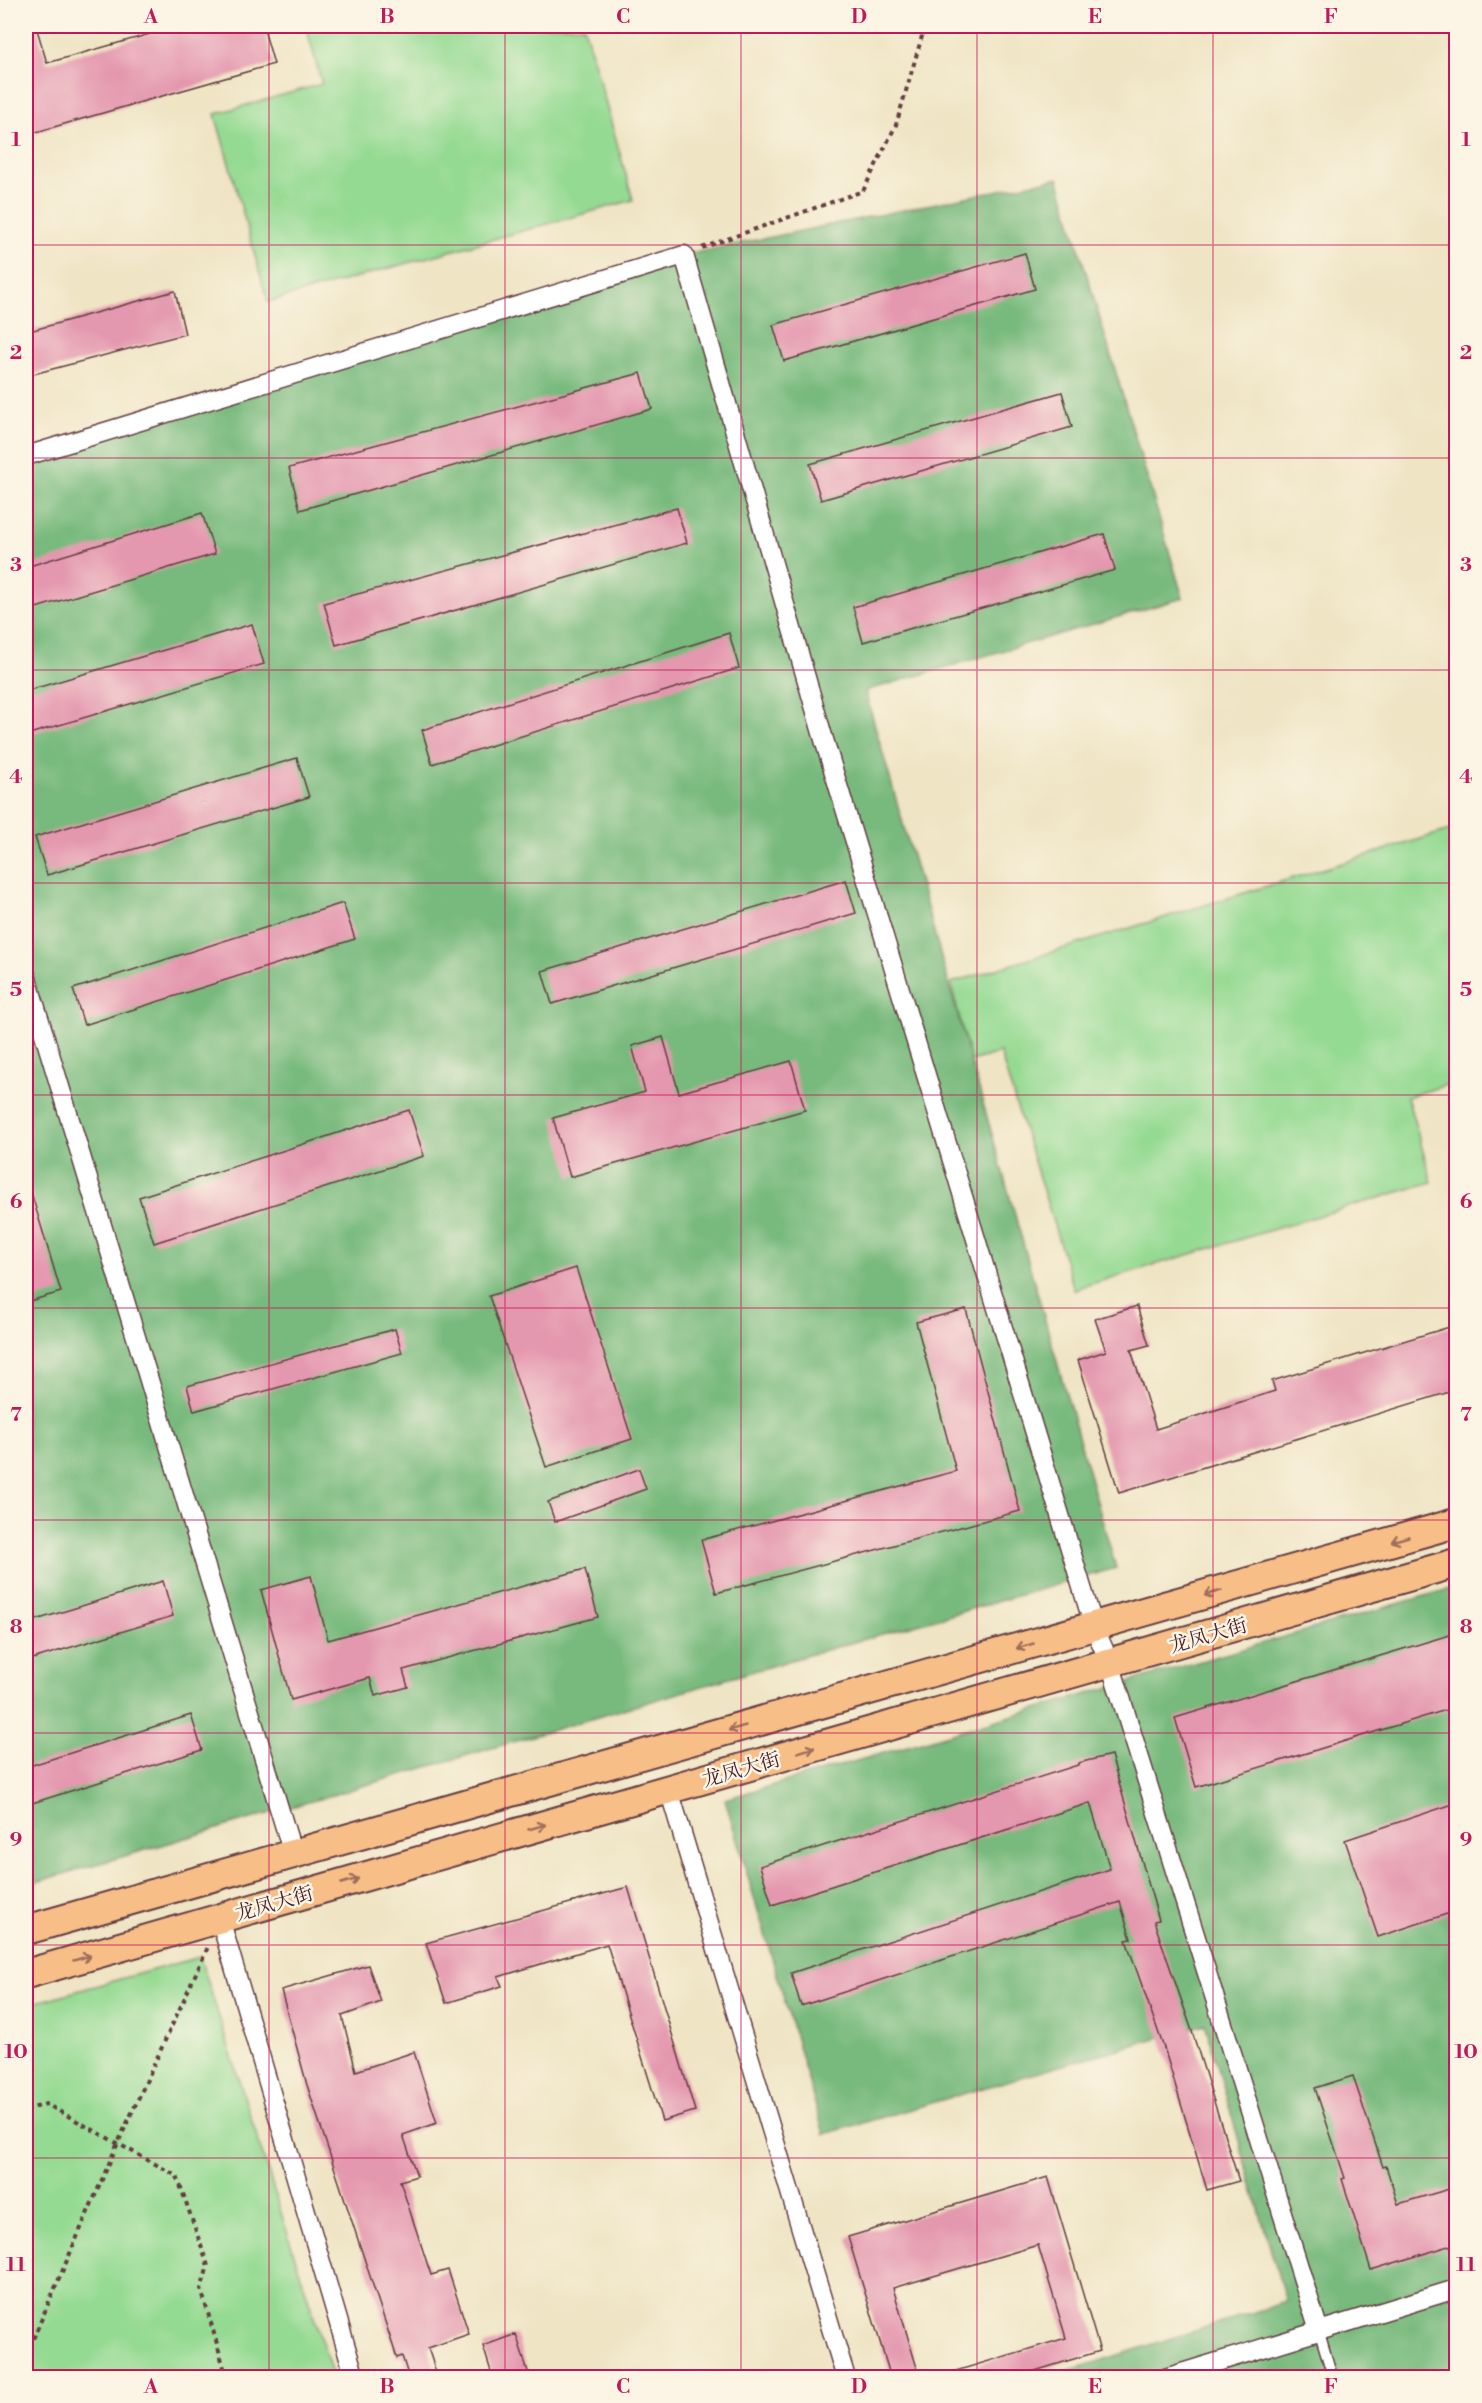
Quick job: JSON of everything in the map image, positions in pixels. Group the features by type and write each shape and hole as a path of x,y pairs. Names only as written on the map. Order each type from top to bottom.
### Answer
{"main road":[{"name":"龙凤大街","path":"26,1930 1456,1523"},
{"name":"龙凤大街","path":"26,1974 1456,1563"}],"street":[{"path":"26,456 684,255 822,733 1094,1627 1110,1663 1319,2331"},
{"path":"26,975 293,1854"},
{"path":"669,1790 846,2378"},
{"path":"220,1919 355,2378"},
{"path":"1165,2378 1456,2289"}],"lane":[{"path":"1319,2331 1333,2378"}],"path":[{"path":"684,255 863,191 896,125 925,26"},
{"path":"26,2355 117,2145 220,1919"},
{"path":"26,2110 46,2104 177,2176 208,2266 201,2289 226,2378"}],"green space":[{"path":"306,26 584,26 633,200 268,302 215,114 322,84"},
{"path":"1058,178 1183,598 865,691 1116,1568 822,1651 26,1885 26,456 684,255"},
{"path":"1450,830 1456,852 1456,1082 1407,1097 1432,1182 1074,1289 1000,1053 970,1061 951,983"},
{"path":"1456,1587 1456,2377 1049,2377 1286,2302 1205,2024 824,2134 725,1799"},
{"path":"200,1957 333,2377 26,2377 26,2005"}],"building":[{"path":"26,26 36,26 47,63 168,29 167,26 263,26 274,64 26,135"},
{"path":"1025,253 1035,289 784,361 773,325"},
{"path":"175,291 185,334 26,376 26,332"},
{"path":"641,373 652,409 300,510 289,468"},
{"path":"1062,392 1072,427 821,500 810,464"},
{"path":"677,508 687,543 336,645 324,603"},
{"path":"202,513 215,554 26,611 26,567"},
{"path":"1104,534 1115,570 863,642 853,607"},
{"path":"252,624 264,664 26,735 26,691"},
{"path":"729,633 739,668 432,764 422,730"},
{"path":"297,758 309,797 47,875 35,837"},
{"path":"846,880 856,913 552,1004 542,971"},
{"path":"343,903 355,939 84,1025 73,989"},
{"path":"663,1037 679,1093 791,1061 805,1110 570,1177 553,1118 645,1092 632,1046"},
{"path":"409,1110 424,1156 154,1243 139,1197"},
{"path":"30,1189 61,1292 26,1302 26,1190"},
{"path":"576,1268 632,1439 546,1467 489,1296"},
{"path":"1137,1306 1149,1345 1131,1350 1156,1429 1275,1391 1272,1381 1456,1325 1456,1390 1119,1493 1078,1360 1106,1351 1095,1319"},
{"path":"966,1309 1020,1511 716,1593 701,1540 956,1471 916,1322"},
{"path":"395,1329 402,1353 194,1411 187,1386"},
{"path":"639,1469 646,1489 555,1522 548,1502"},
{"path":"585,1569 598,1617 403,1670 408,1687 375,1696 370,1678 291,1700 261,1590 311,1576 328,1640"},
{"path":"163,1581 173,1616 26,1661 26,1623"},
{"path":"1456,1633 1456,1707 1196,1787 1175,1718"},
{"path":"191,1715 202,1750 26,1805 26,1767"},
{"path":"1111,1755 1159,1920 1154,1921 1190,2025 1239,2181 1207,2190 1165,2051 1126,1940 1131,1939 1120,1902 801,2006 791,1973 1110,1869 1090,1803 772,1905 760,1866 1078,1765 1078,1763"},
{"path":"1456,1803 1456,1911 1378,1937 1345,1840"},
{"path":"628,1887 695,2111 662,2121 607,1944 498,1977 502,1986 446,2003 426,1943"},
{"path":"368,1965 381,2002 342,2016 356,2071 414,2052 437,2123 403,2135 417,2176 400,2181 431,2275 448,2270 469,2334 428,2348 438,2378 409,2378 402,2356 397,2358 307,2085 281,1990"},
{"path":"1353,2076 1383,2167 1386,2166 1398,2204 1456,2187 1456,2244 1371,2270 1342,2179 1345,2178 1315,2088"},
{"path":"1048,2177 1100,2351 1012,2378 950,2378 949,2373 1066,2338 1038,2245 893,2288 920,2378 891,2378 848,2237"},
{"path":"516,2334 530,2378 493,2378 483,2346"}]}
